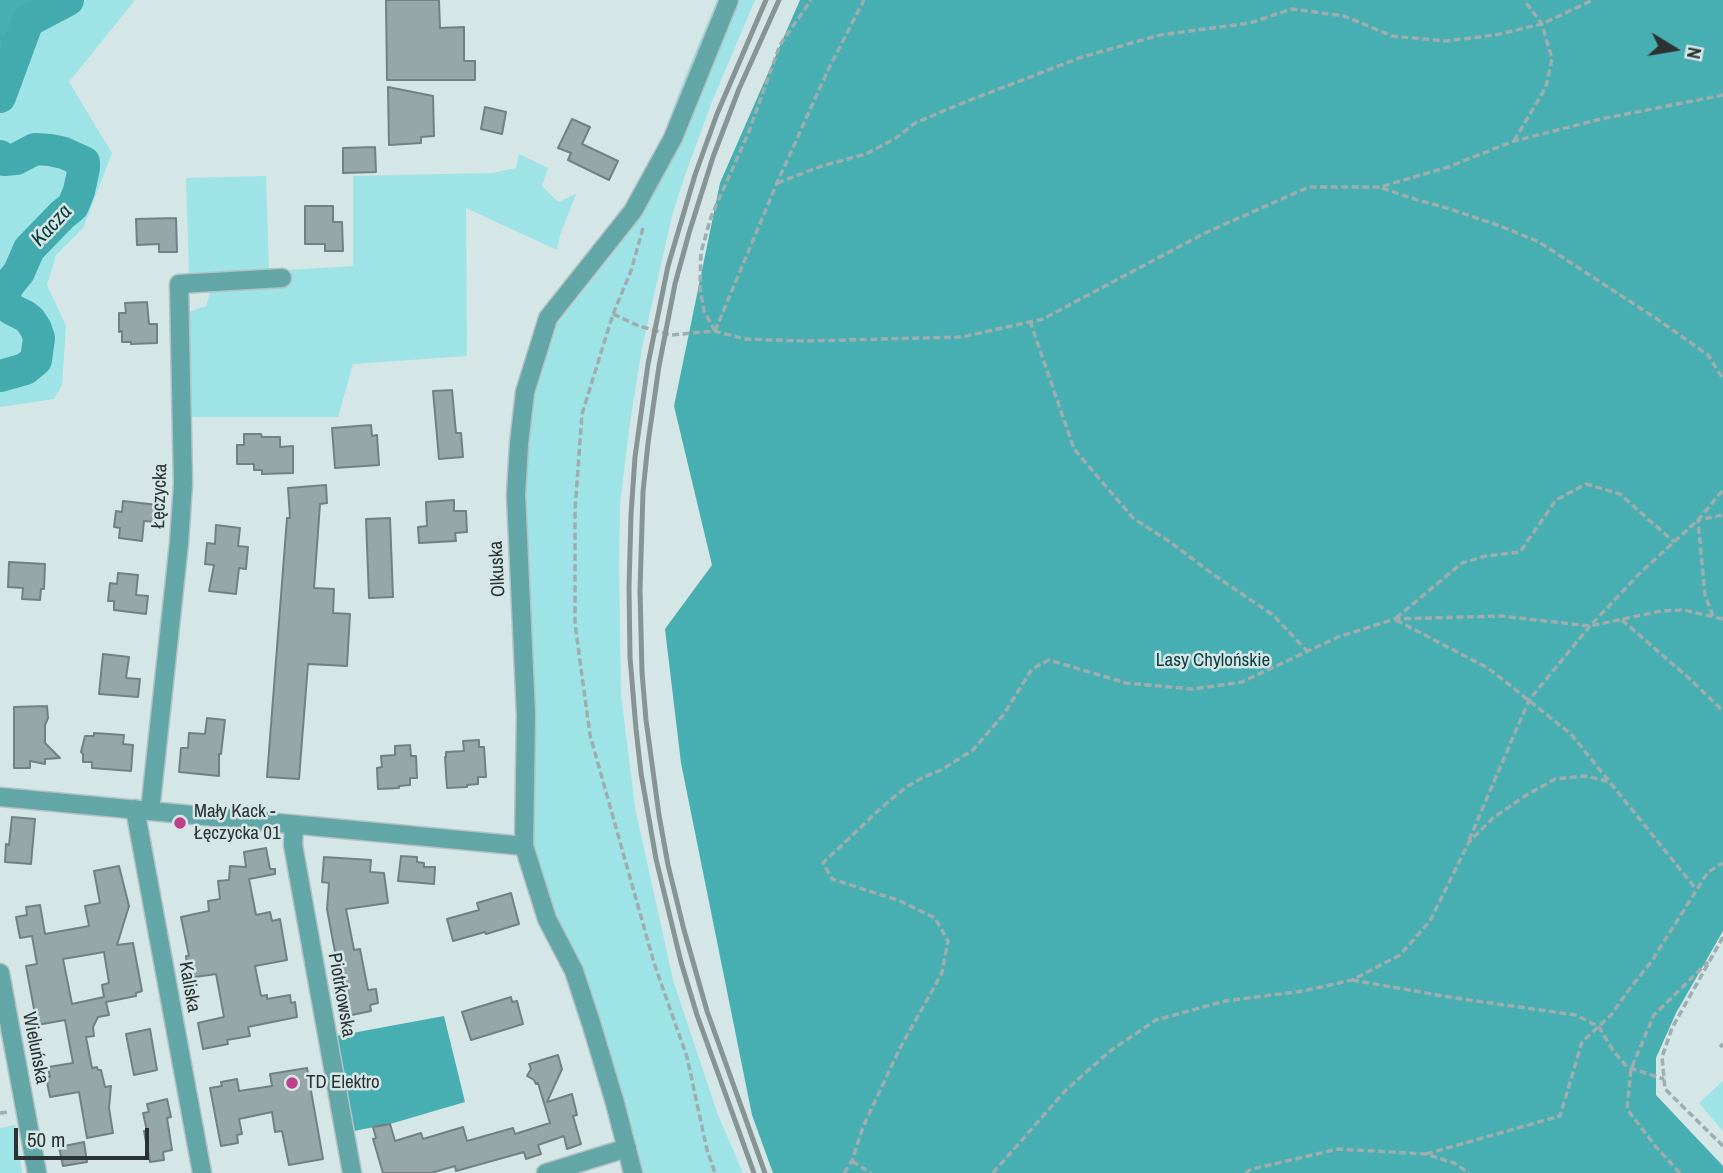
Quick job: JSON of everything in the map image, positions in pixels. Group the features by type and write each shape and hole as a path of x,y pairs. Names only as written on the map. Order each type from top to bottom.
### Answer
{"street":[{"name":"Olkuska","path":"633,1173 574,971 547,919 524,846 526,715 516,495 519,444 525,392 548,318 633,211 673,138 729,0"},
{"name":"Łęczycka","path":"142,810 179,543 183,484 179,284 282,278"},
{"path":"0,797 524,846"},
{"name":"Kaliska","path":"142,810 202,1173"},
{"name":"Piotrkowska","path":"294,825 293,845 352,1173"},
{"name":"Wieluńska","path":"0,973 37,1173"},
{"path":"547,1173 627,1149"}],"path":[{"path":"715,331 704,312 700,288 701,252 707,229 748,134 780,45 811,0"},
{"path":"715,331 777,183 828,70 864,0"},
{"path":"1514,141 1546,88 1552,60 1542,24 1524,0"},
{"path":"777,183 822,166 866,154 896,138 915,123 996,90 1082,57 1160,35 1250,23 1292,9 1344,16 1392,36 1446,41 1495,36 1542,24 1593,0"},
{"path":"613,313 639,326 671,335 715,331 744,339 805,341 962,337 1043,319 1205,233 1309,187 1380,187 1448,167 1514,141 1601,119 1723,95"},
{"path":"1380,187 1454,210 1539,242 1708,355 1723,379"},
{"path":"644,226 631,271 613,313 582,414 575,510 575,624 590,735 654,963 687,1057 707,1150 715,1173"},
{"path":"1030,321 1074,449 1133,518 1273,615 1307,651"},
{"path":"1395,619 1462,563 1486,556 1520,552 1556,500 1586,484 1620,494 1674,542"},
{"path":"993,1173 1065,1091 1110,1051 1156,1020 1225,1001 1303,992 1352,980 1400,955 1430,921 1469,842 1528,700 1590,626 1639,574 1698,520 1723,490"},
{"path":"1698,520 1723,514"},
{"path":"1698,520 1705,595 1713,616"},
{"path":"844,1173 852,1161 863,1127 900,1048 942,974 948,941 935,918 900,901 832,879 823,863 906,787 941,770 972,750 1004,714 1032,668 1049,660 1126,683 1193,689 1242,682 1338,637 1395,619 1501,616 1590,626 1661,611 1684,610 1723,619"},
{"path":"1395,619 1488,668 1571,734 1697,889"},
{"path":"1622,620 1723,710"},
{"path":"1469,842 1493,818 1555,779 1586,776 1610,782"},
{"path":"1426,1154 1560,1116 1582,1042 1611,1015 1651,962 1708,872 1723,863"},
{"path":"1723,937 1672,1028 1662,1057 1665,1089 1723,1146"},
{"path":"1679,1173 1627,1109 1631,1069 1654,1015 1708,962"},
{"path":"1352,980 1576,1015 1599,1027 1627,1068 1664,1079"},
{"path":"1245,1173 1252,1169 1338,1149 1426,1154 1454,1164 1468,1173"},
{"path":"852,1161 871,1173"}],"shaded area":[{"path":"42,0 135,0 69,82 112,153 83,228 56,255 47,285 66,326 62,385 54,399 0,407 0,73"},
{"path":"717,0 724,0 657,153 682,84"},
{"path":"733,0 755,0 711,104 672,216 642,348 630,422 620,504 619,566 621,694 635,808 673,980 718,1115 743,1173 642,1173 629,1117 594,1012 557,920 531,834 522,502 525,417 557,324 633,228"},
{"path":"519,154 548,168 542,186 558,202 576,194 557,250 466,208 467,356 353,364 338,417 191,417 189,312 206,306 211,289 288,286 288,270 353,266 353,176 492,173 516,168"},
{"path":"266,176 269,271 189,273 186,178"},
{"path":"1723,1081 1723,1131 1699,1103"},
{"path":"15,1125 22,1173 0,1173 0,1128"}],"green space":[{"path":"0,0 42,0 0,73"},
{"name":"Lasy Chylońskie","path":"800,0 1723,0 1723,931 1676,1013 1656,1058 1656,1095 1723,1166 1723,1173 773,1173 752,1115 681,763 665,629 712,565 674,406 720,183"},
{"path":"444,1016 465,1102 390,1124 354,1131 336,1036"}],"building":[{"path":"386,0 439,0 440,28 464,27 464,61 475,61 475,80 387,80"},
{"path":"388,87 433,96 434,136 421,137 421,143 389,145"},
{"path":"485,107 506,112 502,134 481,129"},
{"path":"572,119 590,127 582,144 618,161 609,180 568,160 571,153 558,148"},
{"path":"375,147 376,172 343,173 343,148"},
{"path":"305,206 333,206 333,222 342,222 343,251 325,251 325,244 305,244"},
{"path":"176,218 177,252 159,252 159,244 137,245 136,219"},
{"path":"147,302 149,324 157,324 157,343 122,342 119,313 126,313 125,303"},
{"path":"452,390 456,433 461,433 463,457 439,459 433,391"},
{"path":"371,425 372,436 377,435 379,465 335,468 332,428"},
{"path":"244,434 280,437 280,447 293,446 293,473 262,474 262,470 254,470 254,464 237,464 237,445 244,445"},
{"path":"326,485 327,503 320,504 314,588 334,589 333,613 350,614 347,666 308,664 299,779 267,777 287,518 290,518 288,488"},
{"path":"454,500 454,511 466,511 467,532 455,533 456,541 419,543 418,527 427,526 426,502"},
{"path":"123,501 158,505 157,522 144,521 142,541 119,538 120,528 114,527 116,511 122,512"},
{"path":"390,518 393,597 369,598 366,519"},
{"path":"216,525 240,528 238,546 248,547 246,569 239,568 236,594 209,591 214,565 205,564 207,543 215,544"},
{"path":"9,562 45,564 44,589 41,589 40,600 22,599 23,588 8,587"},
{"path":"118,573 138,575 136,595 148,596 146,614 114,610 114,601 108,601 110,583 117,584"},
{"path":"103,654 129,657 126,678 140,679 138,697 99,694"},
{"path":"47,706 45,743 60,758 45,759 45,764 30,761 30,768 14,768 14,707"},
{"path":"207,718 225,720 219,754 219,776 179,772 181,748 188,748 189,733 205,734"},
{"path":"94,733 124,735 123,744 133,745 131,771 92,768 92,762 83,762 81,752 85,736 94,736"},
{"path":"479,740 479,747 484,747 486,777 478,777 478,784 447,788 446,752 464,751 463,741"},
{"path":"410,745 411,756 416,756 417,778 410,778 410,785 378,789 377,768 382,767 381,756 395,755 395,746"},
{"path":"12,817 35,819 31,864 5,862"},
{"path":"266,848 270,869 275,869 275,874 249,879 256,915 270,912 272,921 280,919 287,960 255,966 261,996 267,995 267,999 290,995 291,1003 295,1002 297,1017 248,1027 250,1036 227,1040 228,1044 203,1049 198,1023 224,1017 216,974 188,978 186,956 189,956 181,917 209,911 208,901 220,899 218,881 229,880 230,866 246,867 244,852"},
{"path":"401,856 417,857 417,862 424,863 424,867 435,867 434,884 398,881"},
{"path":"324,857 371,860 370,872 384,873 388,903 346,909 354,950 360,949 368,990 376,989 378,1003 370,1005 371,1011 347,1016 327,909 329,883 322,882"},
{"path":"119,866 129,906 117,945 133,943 142,991 136,993 136,996 106,1002 109,1015 98,1017 93,1027 94,1036 86,1037 92,1068 101,1070 105,1087 111,1086 109,1108 113,1133 87,1138 79,1092 50,1097 46,1077 50,1077 48,1067 73,1063 65,1020 37,1025 26,966 37,964 32,936 20,938 16,917 27,915 26,907 40,905 45,934 89,926 85,906 100,903 94,871","holes":["104,952 109,983 102,985 104,997 72,1004 63,959"]},
{"path":"511,893 519,924 453,941 447,919 479,910 477,903"},
{"path":"511,997 512,1002 517,1001 523,1024 471,1040 462,1012"},
{"path":"150,1029 157,1070 134,1075 126,1034"},
{"path":"558,1055 562,1069 547,1102 572,1094 577,1115 573,1116 581,1144 567,1149 564,1136 538,1145 541,1154 526,1159 524,1152 456,1171 455,1166 431,1173 383,1173 373,1139 376,1138 373,1127 390,1124 395,1141 421,1133 423,1139 463,1127 467,1141 513,1128 515,1134 550,1123 538,1083 527,1076 531,1069 529,1064"},
{"path":"307,1068 323,1159 289,1165 282,1131 275,1132 272,1112 239,1119 242,1134 237,1135 238,1143 221,1146 210,1088 222,1086 221,1082 237,1079 239,1091 272,1086 270,1074"},
{"path":"167,1099 171,1117 167,1118 172,1150 163,1152 164,1160 150,1162 143,1113 149,1112 147,1104"},
{"path":"84,1142 87,1162 63,1166 59,1147"}],"waterway":[{"name":"Kacza","path":"0,97 28,21 68,0"},
{"path":"0,37 17,50"},
{"name":"Kacza","path":"0,156 4,160 16,159 35,149 50,150 84,162 79,191 73,206 29,249 19,272 7,287 3,300 11,309 30,320 36,329 39,338 36,360 25,369 0,376"}],"railway":[{"path":"754,1173 697,1015 656,859 636,729 630,657 629,587 635,457 648,364 668,266 695,175 717,114 766,0"},
{"path":"765,1173 707,1011 668,865 646,720 640,590 643,492 648,443 675,284 713,157 739,89 779,0"}],"place":[{"name":"Mały Kack - Łęczycka 01","path":"180,823"},
{"name":"TD Elektro","path":"292,1083"}]}
